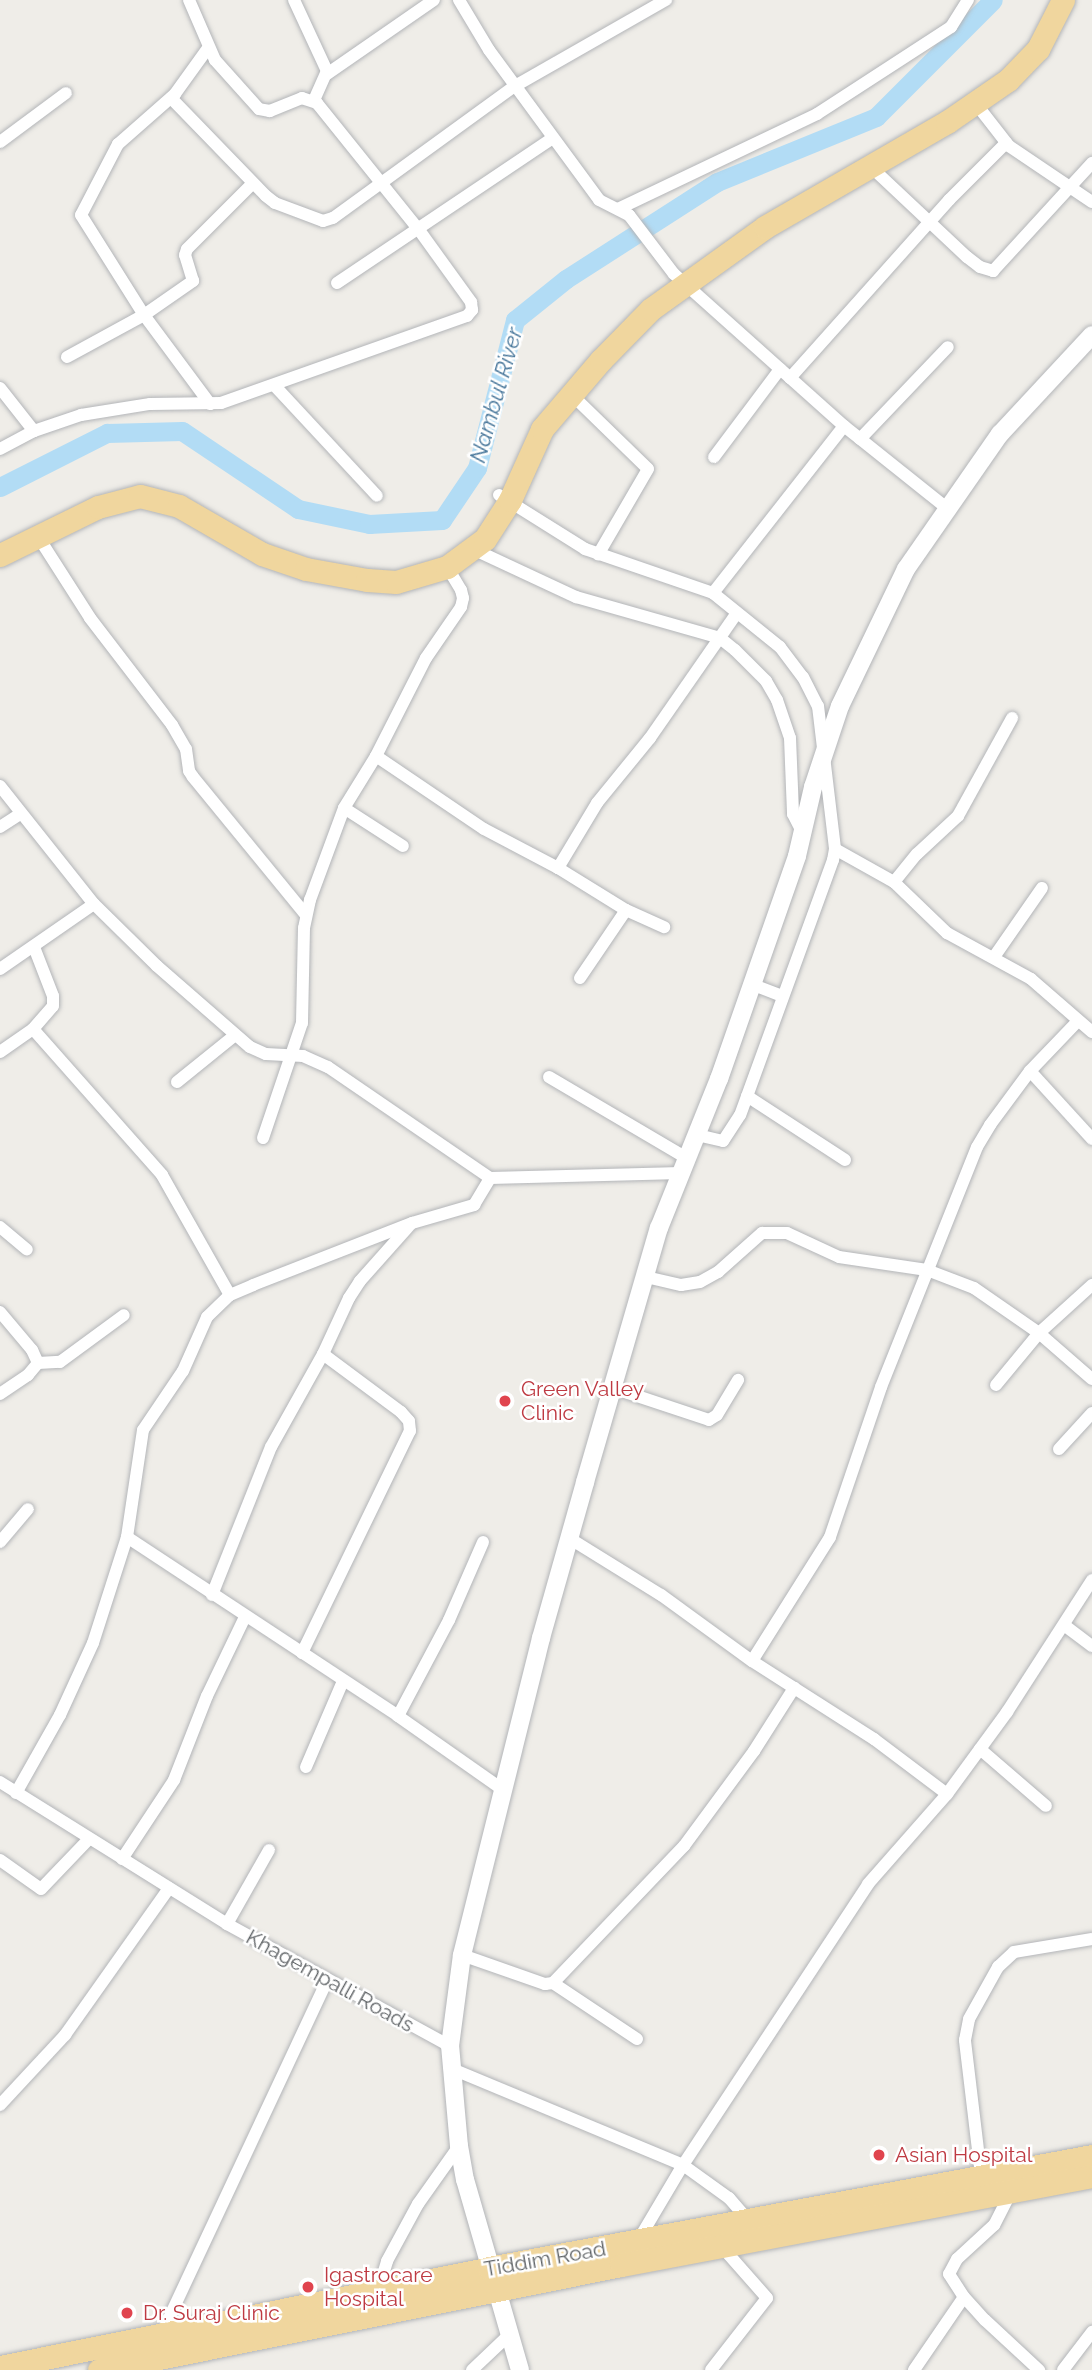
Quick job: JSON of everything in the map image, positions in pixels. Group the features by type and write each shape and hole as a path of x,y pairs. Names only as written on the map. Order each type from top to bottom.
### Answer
{"highway":[{"path":"0,537 101,491 146,484 171,489 249,534 298,554 395,570 436,558 453,548 480,525 505,498 518,444 535,416 611,331 782,203 972,99 1014,57 1038,23 1048,0"},
{"path":"0,555 98,507 139,496 179,506 262,554 306,569 367,580 396,582 447,567 485,539 533,444 570,394 680,278 870,166 1024,65 1042,41 1063,0"},
{"name":"Tiddim Road","path":"99,2370 637,2243 981,2175 1092,2156"},
{"name":"Tiddim Road","path":"0,2367 378,2291 492,2279 722,2246 1092,2176"}],"street":[{"path":"0,449 34,431 81,415 129,406 210,404 274,385 470,313 471,302 419,230 314,100 302,98 270,111 261,110 215,60 189,0"},
{"path":"294,0 327,74"},
{"path":"314,100 327,74 433,0"},
{"path":"458,0 515,86 599,200 624,212 650,246 680,278 844,426 948,509"},
{"path":"171,98 275,203 323,221 333,218 515,86 666,0"},
{"path":"624,212 817,114 951,27 965,2"},
{"path":"208,48 171,98 118,144 81,215 144,315 210,404"},
{"path":"1,138 66,93"},
{"path":"972,99 1006,143 1092,202"},
{"path":"337,283 553,138"},
{"path":"714,457 785,374 1006,143"},
{"path":"870,166 928,224 980,267 993,271 1092,163"},
{"path":"67,357 144,315 193,281 185,256 187,249 253,183"},
{"path":"700,1136 723,1141 730,1135 747,1096 766,990 824,751 840,706 906,569 1000,434 1092,335"},
{"path":"860,439 948,347"},
{"path":"274,385 377,496"},
{"path":"0,388 34,431"},
{"path":"570,394 648,469 598,555"},
{"path":"713,593 844,426"},
{"path":"505,498 598,555 713,593 780,647 803,677 818,706 835,849 811,925 766,990 659,1228 569,1538 502,1789 462,1955 450,2046 458,2146 492,2279 520,2370"},
{"path":"37,535 90,618 172,725 187,749 188,766 193,777 305,914"},
{"path":"473,550 586,601 720,638 749,662 766,681 777,700 792,747 793,814 803,834"},
{"path":"263,1138 292,1054 303,1006 305,914 344,808 376,756 426,659 461,607 461,590 447,567"},
{"path":"558,868 597,803 650,738 737,613"},
{"path":"894,882 917,854 958,816 1012,718"},
{"path":"376,756 484,829 558,868 626,911 664,927"},
{"path":"0,786 94,904 234,1036 266,1054 292,1054 328,1067 490,1178 685,1166"},
{"path":"344,808 404,846"},
{"path":"0,827 20,814"},
{"path":"835,849 894,882 947,933 1031,979 1092,1032"},
{"path":"994,957 1042,888"},
{"path":"0,969 94,904"},
{"path":"580,978 626,911"},
{"path":"0,1052 33,1029 48,1015 53,1006 53,996 34,947"},
{"path":"752,1661 830,1537 881,1387 977,1147 989,1125 1030,1071 1078,1021"},
{"path":"33,1029 162,1175 230,1295"},
{"path":"177,1082 234,1036"},
{"path":"1030,1071 1092,1139"},
{"path":"549,1077 685,1166"},
{"path":"747,1096 845,1160"},
{"path":"16,1793 60,1715 93,1643 127,1537 140,1440 146,1422 183,1371 207,1317 230,1295 412,1223 474,1205 490,1178"},
{"path":"212,1595 271,1447 323,1354 355,1289 412,1223"},
{"path":"0,1227 27,1250"},
{"path":"646,1277 681,1285 699,1282 718,1272 753,1240 775,1231 856,1261 928,1270 974,1288 1039,1333 1092,1379"},
{"path":"996,1385 1039,1333 1092,1285"},
{"path":"0,1312 33,1350 38,1363"},
{"path":"0,1394 28,1375 38,1363 60,1362 124,1315"},
{"path":"302,1653 410,1431 409,1421 401,1412 323,1354"},
{"path":"613,1388 712,1419 738,1380"},
{"path":"1059,1449 1092,1413"},
{"path":"0,1542 28,1509"},
{"path":"127,1537 398,1716 502,1789"},
{"path":"569,1538 661,1595 752,1661 874,1739 947,1794"},
{"path":"398,1716 449,1620 483,1542"},
{"path":"637,2243 683,2165 868,1884 947,1794 1092,1580"},
{"path":"122,1859 174,1780 207,1696 245,1617"},
{"path":"1064,1625 1092,1646"},
{"path":"306,1767 343,1681"},
{"path":"462,1955 545,1984 553,1983 684,1846 754,1751 794,1688"},
{"path":"980,1749 1046,1806"},
{"name":"Khagempalli Roads","path":"0,1783 227,1924 450,2046"},
{"path":"0,1860 41,1889 89,1839"},
{"path":"227,1924 269,1850"},
{"path":"0,2105 65,2035 169,1888"},
{"path":"981,2175 965,2040 969,2019 998,1967 1014,1952 1092,1939"},
{"path":"161,2336 327,1981"},
{"path":"553,1983 637,2039"},
{"path":"450,2068 683,2165 729,2198 749,2221"},
{"path":"378,2291 382,2271 418,2204 458,2146"},
{"path":"1012,2191 994,2225 951,2266 952,2281 964,2297 1039,2370"},
{"path":"711,2370 767,2298 722,2246"},
{"path":"915,2370 964,2297"},
{"path":"1063,2370 1092,2332"},
{"path":"472,2370 509,2334"}],"waterway":[{"name":"Nambul River","path":"0,487 107,433 182,431 298,509 369,524 442,520 477,468 515,320 566,279 717,182 876,117 993,0"}],"place":[{"name":"Green Valley Clinic","path":"505,1401"},
{"name":"Asian Hospital","path":"879,2155"},
{"name":"Igastrocare Hospital","path":"308,2287"},
{"name":"Dr. Suraj Clinic","path":"127,2313"}]}
